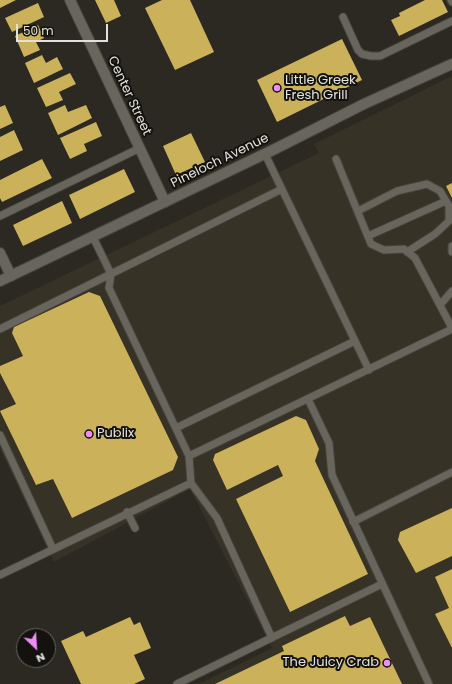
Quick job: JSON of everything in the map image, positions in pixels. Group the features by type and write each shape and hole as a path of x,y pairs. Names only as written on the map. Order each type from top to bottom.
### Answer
{"street":[{"name":"Center Street","path":"70,0 165,202"},
{"name":"Pineloch Avenue","path":"0,281 265,154 364,104 452,64"},
{"path":"0,253 11,276"}],"lane":[{"path":"343,17 358,50 362,54 372,56 380,56 452,21"},
{"path":"0,216 140,148"},
{"path":"265,154 369,370"},
{"path":"189,456 369,370 452,328 415,258 404,249 384,250 371,244 336,159"},
{"path":"358,211 397,190 427,184 440,191 449,206 449,221 435,234 407,252"},
{"path":"0,329 282,189"},
{"path":"368,236 446,201"},
{"path":"93,236 111,274 109,288 189,456 191,483 217,518 272,638"},
{"path":"452,246 452,252"},
{"path":"440,305 452,291"},
{"path":"440,305 452,299"},
{"path":"176,428 355,341"},
{"path":"308,399 329,443 332,475 429,684"},
{"path":"0,435 53,549"},
{"path":"353,522 452,472"},
{"path":"0,574 127,512 191,483"},
{"path":"127,512 135,528"},
{"path":"177,684 382,584"}],"shaded area":[{"path":"452,76 452,684 199,684 272,648 190,489 54,562 0,449 0,306 319,153 314,144"}],"building":[{"path":"0,0 16,0 0,8"},
{"path":"95,0 114,0 121,16 106,23"},
{"path":"162,0 190,0 214,52 175,70 145,8"},
{"path":"425,0 442,0 448,12 399,36 391,20 400,16 399,13"},
{"path":"38,3 44,17 12,32 5,18"},
{"path":"38,25 44,38 36,42 40,50 24,57 15,36"},
{"path":"342,39 362,80 277,122 257,80"},
{"path":"42,55 46,63 57,57 63,69 34,83 25,63"},
{"path":"70,73 76,84 59,92 63,100 46,107 37,88"},
{"path":"5,105 13,123 0,129 0,107"},
{"path":"65,105 68,112 86,105 92,118 58,135 48,113"},
{"path":"96,122 102,136 84,144 87,151 70,159 60,138"},
{"path":"14,130 23,150 0,161 0,137"},
{"path":"191,133 205,162 176,175 163,146"},
{"path":"42,159 52,178 2,202 0,198 0,180"},
{"path":"124,169 135,192 80,219 69,195"},
{"path":"452,183 452,198 446,186"},
{"path":"62,201 72,223 23,246 13,225"},
{"name":"Publix","path":"89,292 100,296 178,457 173,470 72,518 53,479 36,485 0,411 16,404 0,373 0,366 23,356 12,333 14,327"},
{"path":"296,416 306,420 319,449 315,461 368,574 290,612 236,499 283,476 278,465 227,490 213,460 215,454"},
{"path":"452,508 452,556 416,573 398,540 400,532"},
{"path":"452,569 452,648 435,614 449,608 435,577"},
{"path":"345,616 350,626 370,617 402,684 215,684 284,651 282,646"},
{"path":"130,617 134,625 140,622 151,648 134,655 145,679 134,684 81,684 61,641 83,631 86,637"}],"place":[{"name":"Little Greek Fresh Grill","path":"277,88"},
{"name":"Publix","path":"89,434"},
{"name":"The Juicy Crab","path":"387,663"}]}
